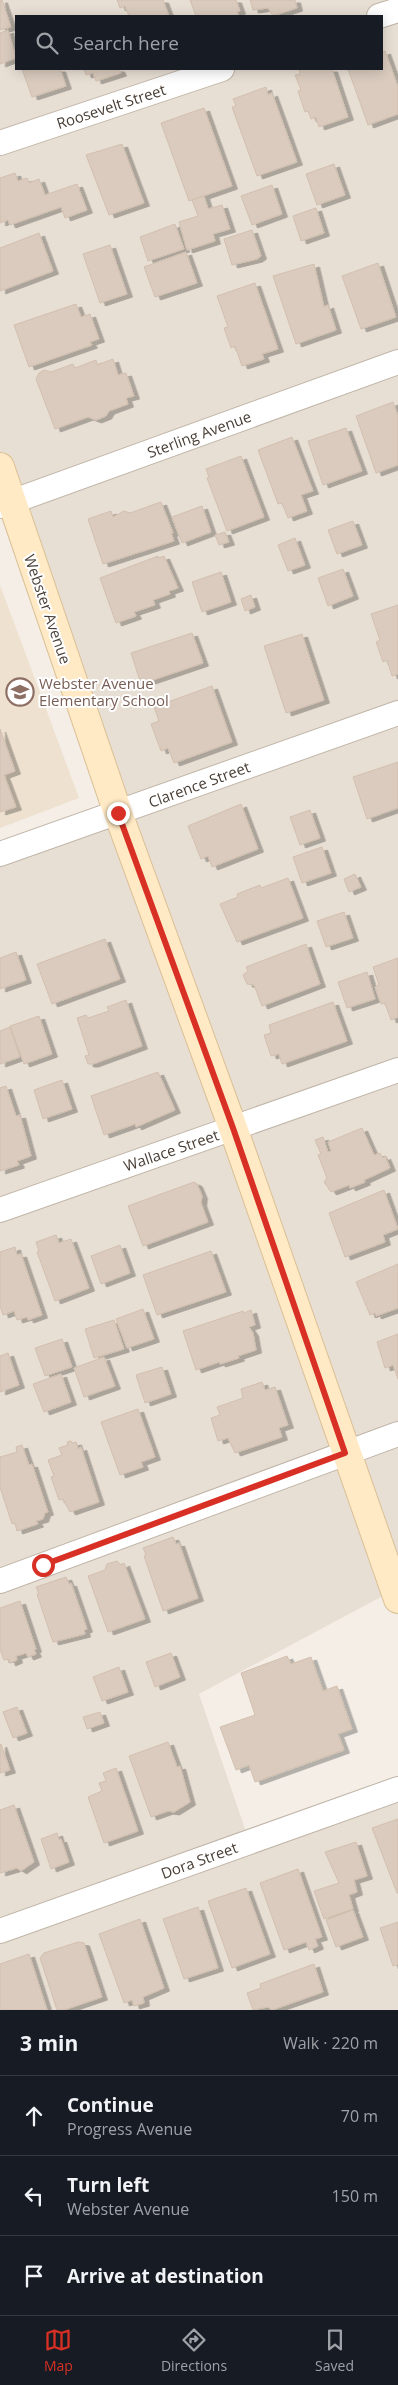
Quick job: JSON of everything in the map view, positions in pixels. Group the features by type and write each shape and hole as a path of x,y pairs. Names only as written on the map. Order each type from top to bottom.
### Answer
{"street":[{"path":"382,15 398,10"},
{"name":"Roosevelt Street","path":"0,143 219,70"},
{"name":"Sterling Avenue","path":"6,504 398,362"},
{"name":"Webster Avenue","path":"0,467 6,504 233,1128 345,1453 398,1599"},
{"name":"Clarence Street","path":"0,854 398,713"},
{"name":"Wallace Street","path":"0,1210 398,1070"},
{"path":"0,1580 398,1434"},
{"name":"Dora Street","path":"0,1931 398,1789"}],"shaded area":[{"path":"0,0 398,0 398,1596 394,1590 199,1694 247,1835 398,1788 398,2010 0,2010 0,863 114,822 0,506"},
{"name":"Webster Avenue Elementary School","path":"0,585 79,798 0,828"}],"building":[{"path":"0,0 2,0 11,27 0,30"},
{"path":"117,0 163,0 169,15 129,15 125,6 120,8"},
{"path":"190,0 236,0 240,11 237,12 238,15 196,15"},
{"path":"250,0 295,0 297,8 276,15 272,15 268,8 253,10"},
{"path":"8,30 15,58 0,64 0,33"},
{"path":"385,51 398,87 398,114 368,125 348,70 383,70 383,52"},
{"path":"22,70 60,70 66,86 32,97"},
{"path":"84,70 120,70 121,73 96,81 93,73 86,75"},
{"path":"299,70 332,70 348,117 319,127 316,117 311,119 308,111 305,112 298,91 301,90 295,75 300,74"},
{"path":"266,87 268,95 272,93 297,162 257,176 232,107 236,106 233,99"},
{"path":"204,108 232,186 189,201 161,123"},
{"path":"122,144 144,203 109,215 86,155"},
{"path":"334,164 345,195 317,205 306,174"},
{"path":"15,173 18,181 27,178 29,183 39,179 45,195 77,184 87,210 65,218 61,207 10,225 8,220 0,223 0,178"},
{"path":"272,185 282,214 252,225 241,196"},
{"path":"204,196 208,209 222,205 230,229 213,234 215,241 187,250 179,222 198,216 192,200"},
{"path":"316,208 324,233 301,241 293,216"},
{"path":"175,224 184,249 148,261 140,237"},
{"path":"252,230 261,256 257,259 232,265 224,239"},
{"path":"39,233 53,271 0,291 0,248"},
{"path":"110,245 127,294 100,303 83,254"},
{"path":"186,252 197,283 155,297 144,267"},
{"path":"378,263 396,317 361,329 342,276"},
{"path":"314,264 324,307 328,305 336,330 296,344 273,276"},
{"path":"255,283 278,349 262,354 264,359 242,366 235,346 231,348 224,328 228,327 217,296"},
{"path":"76,304 81,317 90,314 99,339 90,342 92,345 29,367 14,325"},
{"path":"113,359 118,375 126,373 134,396 126,398 128,404 109,411 106,416 96,420 88,417 55,429 36,379 39,373 44,370 51,372 73,364 75,368 96,360 97,365"},
{"path":"393,402 398,416 398,465 376,473 356,416"},
{"path":"346,428 362,471 323,485 308,441"},
{"path":"292,437 313,491 301,495 307,511 288,518 282,503 278,504 258,450"},
{"path":"241,456 264,517 227,531 207,478 209,477 206,469"},
{"path":"161,502 173,533 171,533 174,541 103,564 88,519 111,511 113,517 124,511 130,513"},
{"path":"202,506 211,532 182,543 172,517"},
{"path":"353,521 362,545 337,554 328,530"},
{"path":"225,532 229,542 219,545 215,535"},
{"path":"295,538 305,565 288,571 278,545"},
{"path":"158,556 158,558 164,556 178,588 169,591 170,594 153,600 155,605 134,612 136,616 116,623 100,578"},
{"path":"343,569 353,596 328,606 318,578"},
{"path":"221,572 231,602 202,612 192,582"},
{"path":"251,595 255,607 245,611 241,599"},
{"path":"398,605 398,674 392,676 387,660 383,662 376,642 380,640 371,614"},
{"path":"192,633 203,663 141,684 131,653"},
{"path":"302,634 324,700 286,713 264,646"},
{"path":"212,686 232,742 174,763 168,748 161,751 151,724 159,721 154,707"},
{"name":"Webster Avenue Elementary School","path":"0,729 15,771 4,775 16,807 0,812"},
{"path":"398,762 398,808 367,819 353,777"},
{"path":"241,804 258,849 212,867 208,856 201,859 188,826"},
{"path":"310,810 320,838 300,845 290,817"},
{"path":"322,847 331,873 302,883 293,857"},
{"path":"355,874 361,887 349,892 344,879"},
{"path":"288,878 303,918 237,942 220,904 238,897 237,894 260,885 261,888"},
{"path":"344,912 353,938 326,947 317,921"},
{"path":"105,939 120,979 52,1004 37,964"},
{"path":"306,944 320,984 262,1006 254,985 247,984 243,975 248,971 246,967"},
{"path":"16,952 26,980 0,989 0,958"},
{"path":"398,958 398,1017 391,1020 385,1003 381,1004 375,987 379,985 373,967"},
{"path":"367,972 375,999 347,1008 338,982"},
{"path":"126,1000 142,1046 93,1064 88,1064 85,1056 89,1055 77,1018 86,1015 88,1018 109,1011 107,1007"},
{"path":"333,1002 347,1041 282,1064 279,1054 271,1056 264,1035 271,1033 269,1025"},
{"path":"39,1016 52,1054 24,1064 10,1026"},
{"path":"10,1027 20,1057 0,1064 0,1031"},
{"path":"158,1072 175,1110 136,1127 135,1124 104,1135 91,1096"},
{"path":"62,1080 72,1109 43,1119 34,1090"},
{"path":"6,1086 16,1116 20,1115 31,1156 17,1161 19,1165 0,1171 0,1088"},
{"path":"362,1128 374,1155 380,1153 383,1158 385,1156 390,1168 364,1180 365,1182 350,1188 349,1185 331,1192 324,1182 327,1178 318,1155 321,1154 315,1140 323,1137 328,1152 331,1151 328,1142"},
{"path":"194,1182 197,1184 202,1196 201,1203 208,1222 143,1246 128,1206"},
{"path":"384,1190 398,1229 383,1235 385,1242 345,1257 329,1213"},
{"path":"56,1235 59,1243 71,1239 89,1288 55,1301 37,1252 39,1251 36,1242"},
{"path":"120,1245 130,1273 101,1284 91,1256"},
{"path":"15,1247 17,1255 21,1254 42,1315 28,1320 27,1317 17,1320 14,1311 3,1315 0,1306 0,1252"},
{"path":"211,1251 226,1292 157,1315 143,1275"},
{"path":"398,1264 398,1308 376,1316 375,1313 370,1315 356,1282"},
{"path":"143,1309 154,1339 127,1348 116,1319"},
{"path":"251,1310 255,1325 249,1327 253,1333 256,1350 238,1356 239,1358 220,1364 219,1362 196,1370 183,1331"},
{"path":"114,1320 124,1349 94,1358 85,1329"},
{"path":"398,1334 398,1379 393,1365 385,1368 377,1342"},
{"path":"62,1339 72,1367 45,1376 35,1348"},
{"path":"8,1353 19,1385 0,1392 0,1356"},
{"path":"104,1357 115,1386 84,1397 74,1368"},
{"path":"162,1367 171,1394 145,1403 136,1375"},
{"path":"61,1374 71,1402 44,1412 33,1384"},
{"path":"262,1382 265,1390 275,1387 288,1425 279,1428 282,1437 235,1453 228,1438 218,1441 211,1418 220,1415 217,1407 243,1398 241,1389"},
{"path":"138,1409 155,1457 141,1462 143,1467 120,1475 101,1422"},
{"path":"71,1441 72,1443 76,1442 78,1449 81,1447 99,1502 70,1512 63,1499 59,1500 51,1477 54,1476 48,1460 62,1455 59,1448 68,1445 67,1442"},
{"path":"22,1445 29,1465 32,1464 48,1512 45,1513 43,1519 36,1521 38,1524 17,1531 15,1523 12,1524 0,1487 0,1457 17,1452 16,1447"},
{"path":"173,1537 176,1544 179,1543 198,1598 163,1611 143,1548"},
{"path":"117,1561 121,1565 124,1563 145,1619 108,1632 88,1576 105,1570 107,1564"},
{"path":"66,1577 69,1584 71,1583 87,1629 84,1630 85,1634 53,1642 36,1587"},
{"path":"20,1601 36,1654 28,1657 26,1653 16,1656 17,1660 10,1663 9,1659 4,1660 0,1649 0,1608"},
{"path":"171,1653 180,1677 155,1687 146,1662"},
{"path":"287,1656 291,1664 311,1657 323,1691 337,1686 352,1729 338,1734 344,1750 255,1782 249,1765 236,1770 220,1727 255,1715 241,1673"},
{"path":"119,1667 128,1692 102,1701 93,1677"},
{"path":"17,1707 27,1733 13,1738 3,1712"},
{"path":"100,1712 104,1723 87,1729 83,1717"},
{"path":"168,1742 177,1767 180,1766 190,1802 174,1812 168,1811 151,1817 129,1756"},
{"path":"0,1745 10,1770 0,1773"},
{"path":"116,1768 138,1831 104,1843 88,1797 102,1791 99,1783 106,1781 103,1773"},
{"path":"14,1805 34,1862 21,1871 17,1868 0,1873 0,1810"},
{"path":"398,1819 398,1893 397,1893 372,1828"},
{"path":"57,1833 69,1862 51,1869 41,1839"},
{"path":"356,1842 367,1876 354,1880 357,1892 349,1895 353,1909 324,1919 314,1891 339,1883 325,1852"},
{"path":"298,1869 322,1937 315,1939 318,1946 309,1950 306,1942 284,1950 260,1883"},
{"path":"246,1888 270,1954 232,1968 208,1901"},
{"path":"198,1907 218,1968 184,1979 163,1919"},
{"path":"353,1910 363,1937 336,1947 326,1920"},
{"path":"140,1919 164,1988 143,1997 144,2003 134,2006 132,2000 124,2003 99,1934"},
{"path":"398,1922 398,1964 393,1966 380,1928"},
{"path":"78,1942 84,1943 102,1997 64,2010 57,2010 40,1958 44,1953"},
{"path":"29,1954 47,2010 0,2010 0,1964"},
{"path":"314,1964 323,1992 272,2010 268,2007 253,2010 247,1993 261,1988 260,1984"}],"place":[{"name":"Webster Avenue Elementary School","path":"20,692"}],"route":[{"path":"43,1565 345,1453 233,1128 118,813"}]}
